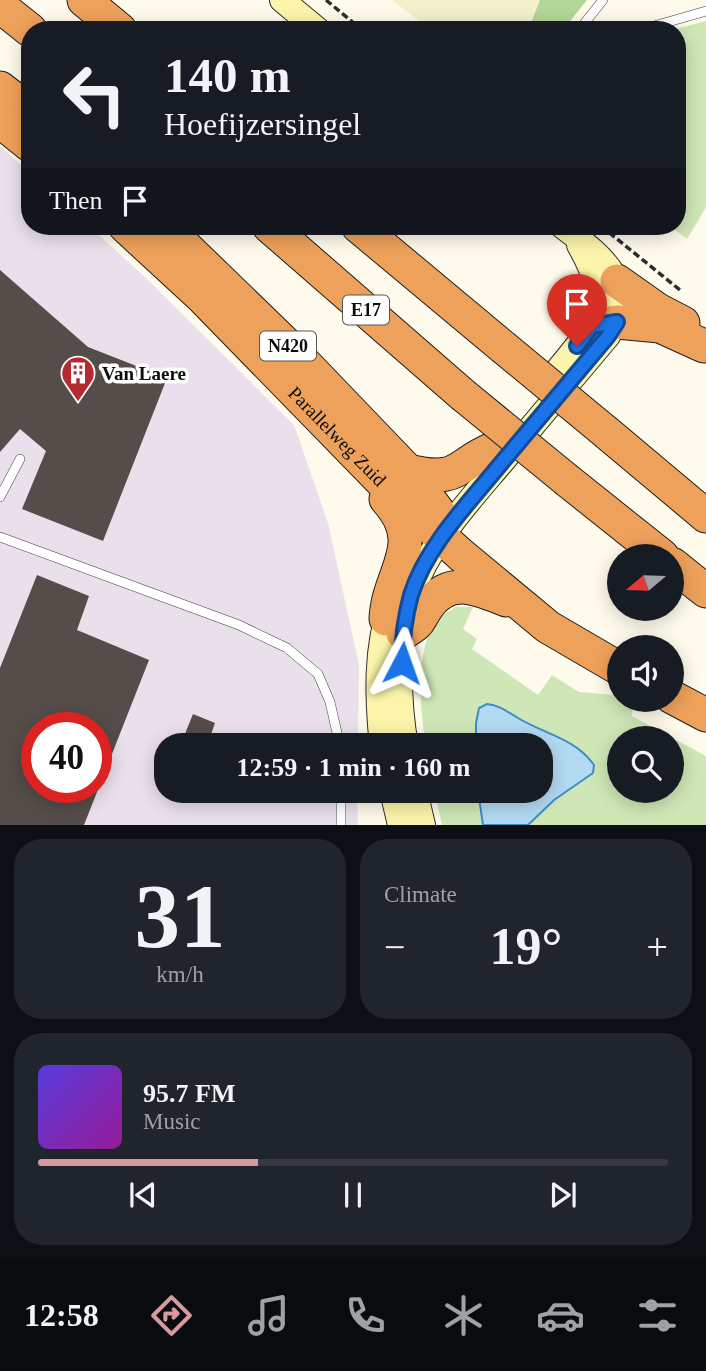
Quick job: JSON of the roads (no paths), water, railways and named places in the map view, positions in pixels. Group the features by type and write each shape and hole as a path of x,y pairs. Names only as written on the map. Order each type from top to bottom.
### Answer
{"highway":[{"path":"84,0 109,21"},
{"path":"0,6 21,23"},
{"path":"0,88 21,104"},
{"path":"0,121 21,138"},
{"name":"Parallelweg Zuid","path":"135,235 203,298 399,499 438,527"},
{"name":"Parallelweg Zuid","path":"173,235 279,337 408,471 438,527"},
{"name":"E17","path":"279,235 463,395 648,544"},
{"path":"369,235 706,516"},
{"path":"617,281 658,310 685,324 705,346"},
{"path":"604,324 660,326 705,346"},
{"path":"408,471 434,477 450,475 478,455 495,448"},
{"path":"363,461 380,492 401,517 405,531 403,562 387,603 394,626 420,623 427,607 440,593 458,586 472,587 524,607"},
{"path":"438,527 548,627 607,661"},
{"path":"684,574 706,591"},
{"path":"684,703 706,715"}],"street":[{"path":"282,0 307,21"},
{"path":"438,527 481,488 608,336 597,305 596,282 590,264 571,235"},
{"path":"381,733 378,708 380,660 426,564 438,527 495,448 604,324 621,294 610,266 574,235"},
{"path":"394,626 405,733"},
{"path":"395,803 400,825"},
{"path":"417,803 422,825"}],"lane":[{"path":"586,21 603,0"},
{"path":"671,21 706,11"},
{"path":"0,497 20,459"},
{"path":"0,537 239,625 287,648 318,674 330,702 337,733"},
{"path":"341,803 341,825"}],"water":[{"path":"487,704 499,707 548,733 476,733 479,708"},
{"path":"553,735 578,749 594,765 593,773 554,800"},
{"path":"480,803 551,803 528,825 483,825"}],"place":[{"name":"Van Laere","path":"78,403"}]}
